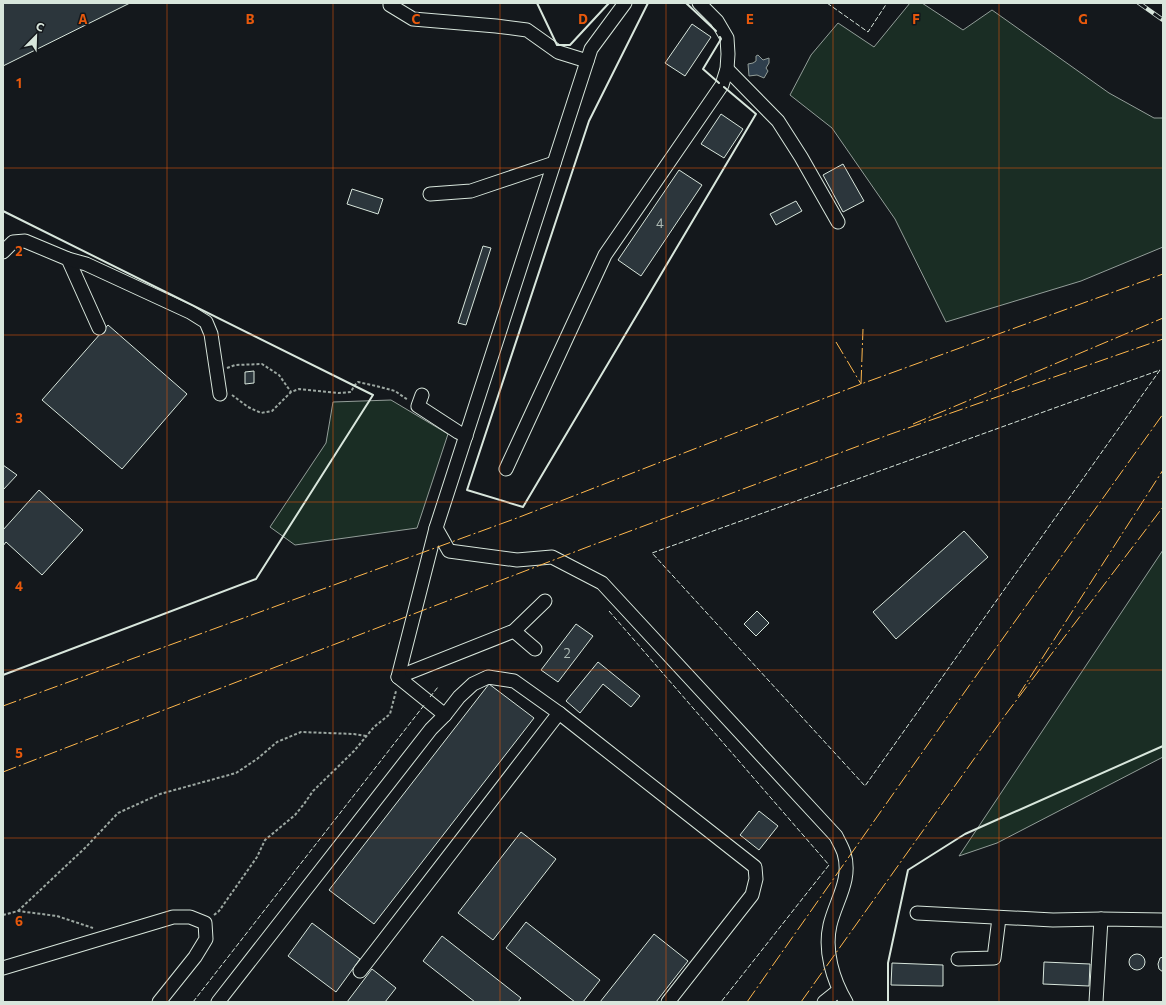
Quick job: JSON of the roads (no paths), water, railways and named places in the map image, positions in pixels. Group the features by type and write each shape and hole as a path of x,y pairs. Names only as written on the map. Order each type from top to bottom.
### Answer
{"street":[{"path":"390,3 390,5 413,19 527,30 558,52 587,61"},
{"path":"398,677 436,528 591,49 625,3"},
{"path":"506,469 605,255 722,85 727,69 727,38 717,22 699,3"},
{"path":"727,69 778,122 801,157 838,222"},
{"path":"430,194 471,190 554,163"},
{"path":"3,252 13,242 25,241 68,259 86,264 190,312 206,322 211,334 219,390"},
{"path":"68,259 99,328"},
{"path":"420,400 458,432 466,436"},
{"path":"436,528 449,551 517,560 552,557 602,583 836,836 844,854 846,880 830,925 828,944 830,962 839,990 846,1002"},
{"path":"398,677 514,631 544,601"},
{"path":"514,631 535,650"},
{"path":"398,677 445,715"},
{"path":"218,1002 431,729 445,715 459,697 473,684 488,677 514,681 559,713 755,867 756,879 752,895 668,1002"},
{"path":"360,971 559,713"},
{"path":"917,913 1053,920 1163,920"},
{"path":"3,968 173,917 190,917 205,923 206,940 195,957 159,1002"},
{"path":"958,959 994,958 999,918"},
{"path":"1096,1002 1101,919"},
{"path":"824,1002 839,990"}],"water":[{"path":"758,55 763,60 769,58 769,63 766,68 768,71 764,78 757,75 749,76 748,64 756,61 756,56"}],"railway":[{"path":"1139,3 1163,20"}]}
